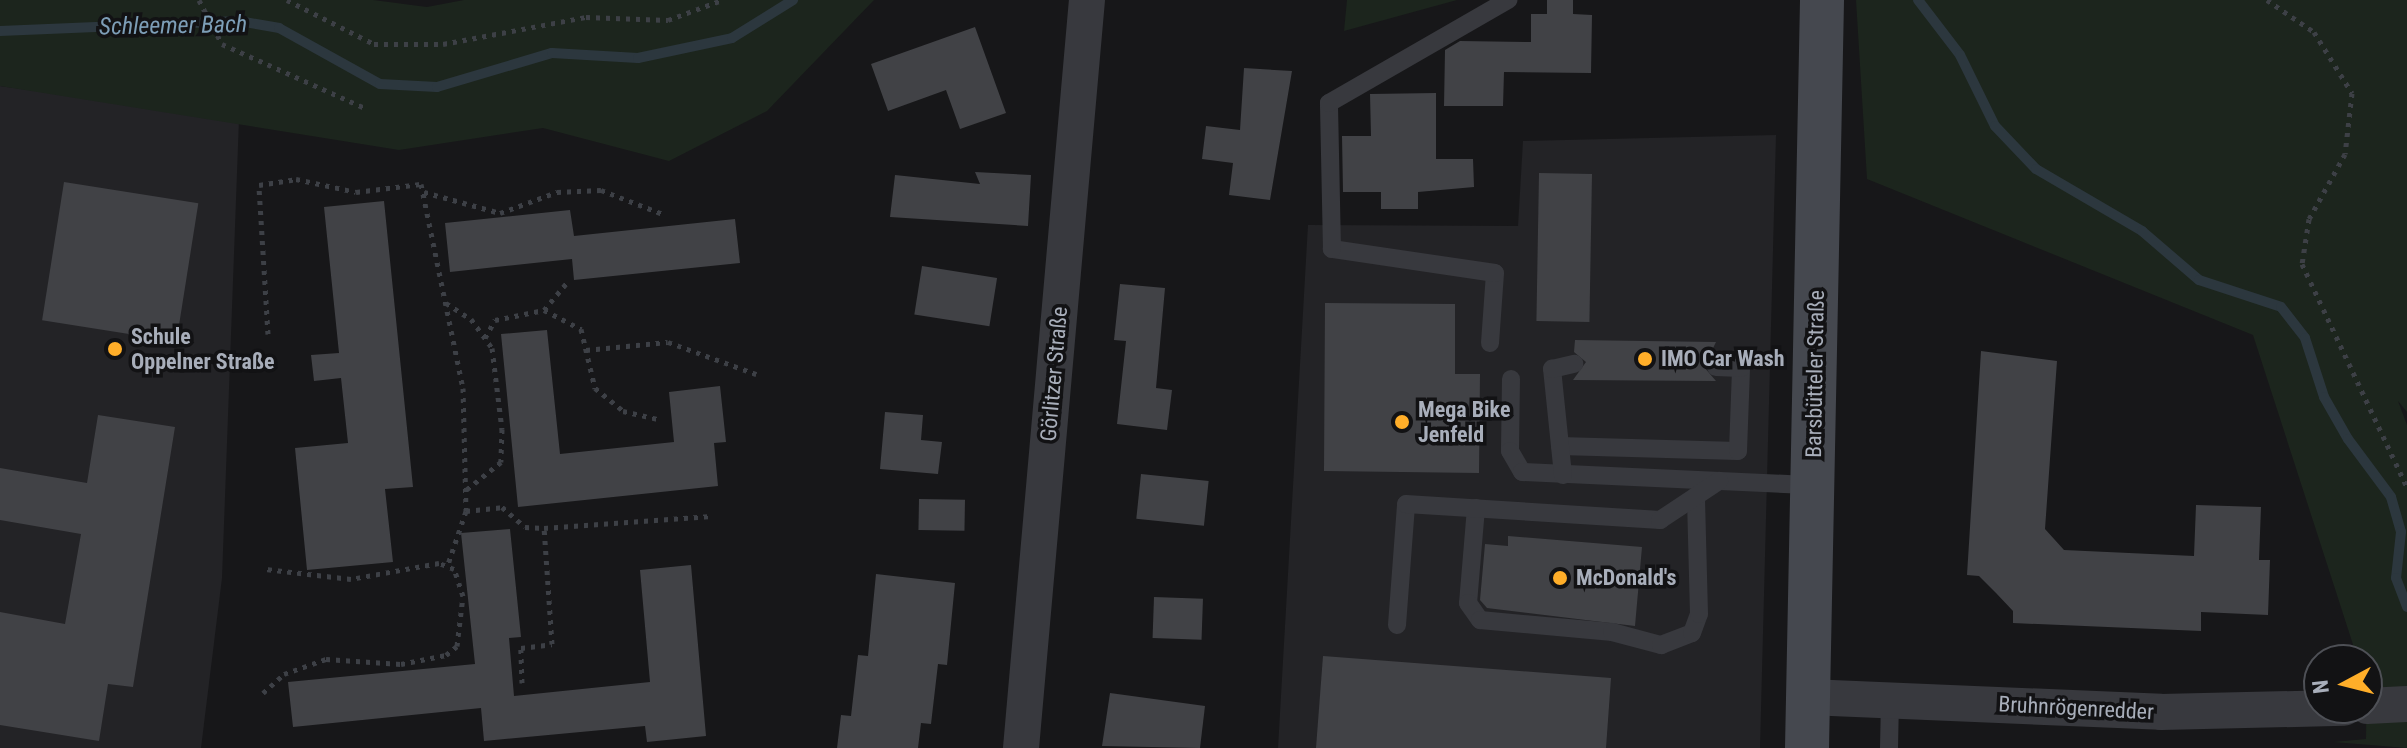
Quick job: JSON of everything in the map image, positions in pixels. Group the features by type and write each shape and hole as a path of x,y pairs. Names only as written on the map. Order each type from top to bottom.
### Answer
{"main road":[{"name":"Barsbütteler Straße","path":"1807,748 1822,0"}],"street":[{"name":"Görlitzer Straße","path":"1021,748 1087,0"},
{"name":"Bruhnrögenredder","path":"1808,697 2161,712 2303,709"},
{"path":"2383,705 2407,704"}],"lane":[{"path":"1490,343 1495,273 1332,249 1329,103 1508,0"},
{"path":"1563,475 1560,446 1551,416 1552,369 1574,364"},
{"path":"1560,446 1738,451 1741,368 1716,367"},
{"path":"1511,379 1510,451 1522,472 1813,485"},
{"path":"1397,625 1406,504 1660,520 1719,481"},
{"path":"1476,508 1468,603 1480,620 1612,632 1661,645 1692,633 1699,614 1696,496"},
{"path":"1889,748 1890,699"}],"path":[{"path":"199,0 207,10 222,44 367,109"},
{"path":"287,0 374,44 443,44 586,17 668,20 722,0"},
{"path":"2267,0 2314,32 2352,93 2345,154 2309,219 2302,264 2407,487"},
{"path":"263,693 284,674 326,659 401,664 446,655 457,646 463,596 447,567 466,511 463,388 421,184 356,192 296,179 259,185 268,334"},
{"path":"424,192 500,213 526,210 557,192 601,190 663,214"},
{"path":"544,310 567,283"},
{"path":"445,303 485,338 497,380 501,462 466,490"},
{"path":"485,338 495,320 544,310 569,317 586,350 595,388 623,411 657,419"},
{"path":"586,350 668,342 756,374"},
{"path":"466,511 502,507 525,527 544,528 712,516"},
{"path":"522,683 521,648 552,644 544,528"},
{"path":"266,569 351,579 447,567"}],"shaded area":[{"path":"0,0 373,0 427,7 464,0 874,0 767,111 669,161 543,128 399,150 0,86"},
{"path":"1347,0 1457,0 1344,31"},
{"path":"1856,0 2407,0 2407,412 2398,401 2407,425 2407,748 2333,742 2366,739 2366,724 2383,724 2383,644 2353,644 2253,335 1867,179"},
{"name":"Schule Oppelner Straße","path":"0,86 239,119 222,578 201,748 0,748"},
{"path":"1776,135 1760,748 1278,748 1308,225 1518,226 1523,141"}],"building":[{"path":"1547,0 1573,0 1573,14 1592,15 1591,73 1504,72 1503,106 1444,106 1445,50 1460,41 1531,42 1531,14 1547,14"},
{"path":"975,27 1006,113 960,129 946,90 888,111 871,64"},
{"path":"1244,68 1292,71 1270,200 1229,195 1233,163 1202,159 1206,126 1240,130"},
{"path":"1436,93 1436,159 1473,159 1474,187 1418,192 1418,209 1381,209 1381,192 1343,192 1342,136 1371,136 1370,94"},
{"path":"975,172 1031,175 1028,226 890,217 895,175 980,184"},
{"path":"1539,173 1592,174 1589,322 1536,321"},
{"path":"64,182 198,203 176,342 42,320"},
{"path":"384,201 413,487 385,489 393,562 307,570 295,448 348,443 341,378 314,381 311,355 339,353 324,207"},
{"path":"570,210 574,236 735,219 740,263 574,280 572,259 450,272 445,223"},
{"path":"922,266 997,278 989,326 914,314"},
{"path":"1120,284 1165,288 1156,388 1172,390 1167,430 1117,424 1126,341 1114,340"},
{"name":"Mega Bike Jenfeld","path":"1325,303 1455,304 1455,374 1480,374 1479,473 1324,471"},
{"path":"547,330 560,454 674,442 669,392 720,386 726,442 714,443 718,486 518,507 501,334"},
{"name":"IMO Car Wash","path":"1575,340 1716,342 1704,367 1716,381 1573,380 1586,362 1574,352"},
{"path":"1981,351 2057,361 2045,529 2064,550 2194,556 2196,505 2261,507 2259,560 2270,560 2268,615 2201,612 2201,631 2013,623 2013,611 1996,593 1979,576 1967,575"},
{"path":"885,412 923,415 921,440 942,442 938,474 880,469"},
{"path":"98,415 175,427 133,687 108,684 99,741 0,725 0,612 65,624 81,534 0,520 0,468 87,483"},
{"path":"1141,474 1209,481 1204,526 1136,519"},
{"path":"919,499 965,500 964,531 918,530"},
{"path":"510,529 521,637 509,638 514,696 650,682 640,570 691,565 706,736 647,742 645,726 484,741 481,708 293,727 288,682 475,664 461,533"},
{"name":"McDonald's","path":"1508,536 1642,547 1635,626 1487,608 1480,600 1485,544 1508,546"},
{"path":"876,574 955,583 947,665 938,664 931,724 921,723 918,748 837,748 841,715 851,716 858,655 868,656"},
{"path":"1154,597 1203,599 1202,640 1153,638"},
{"path":"1323,656 1611,678 1606,748 1316,748"},
{"path":"1110,693 1205,706 1200,748 1102,746"}],"waterway":[{"name":"Schleemer Bach","path":"0,31 239,21 279,28 380,84 437,87 552,53 638,58 732,38 793,0"},
{"name":"Schleemer Bach","path":"1918,0 1960,55 1995,126 2036,169 2142,231 2199,280 2281,307 2305,338 2324,397 2348,439 2391,497 2401,532 2396,578 2407,607"}],"place":[{"name":"Schule Oppelner Straße","path":"115,349"},
{"name":"IMO Car Wash","path":"1645,359"},
{"name":"Mega Bike Jenfeld","path":"1402,422"},
{"name":"McDonald's","path":"1560,578"}]}
